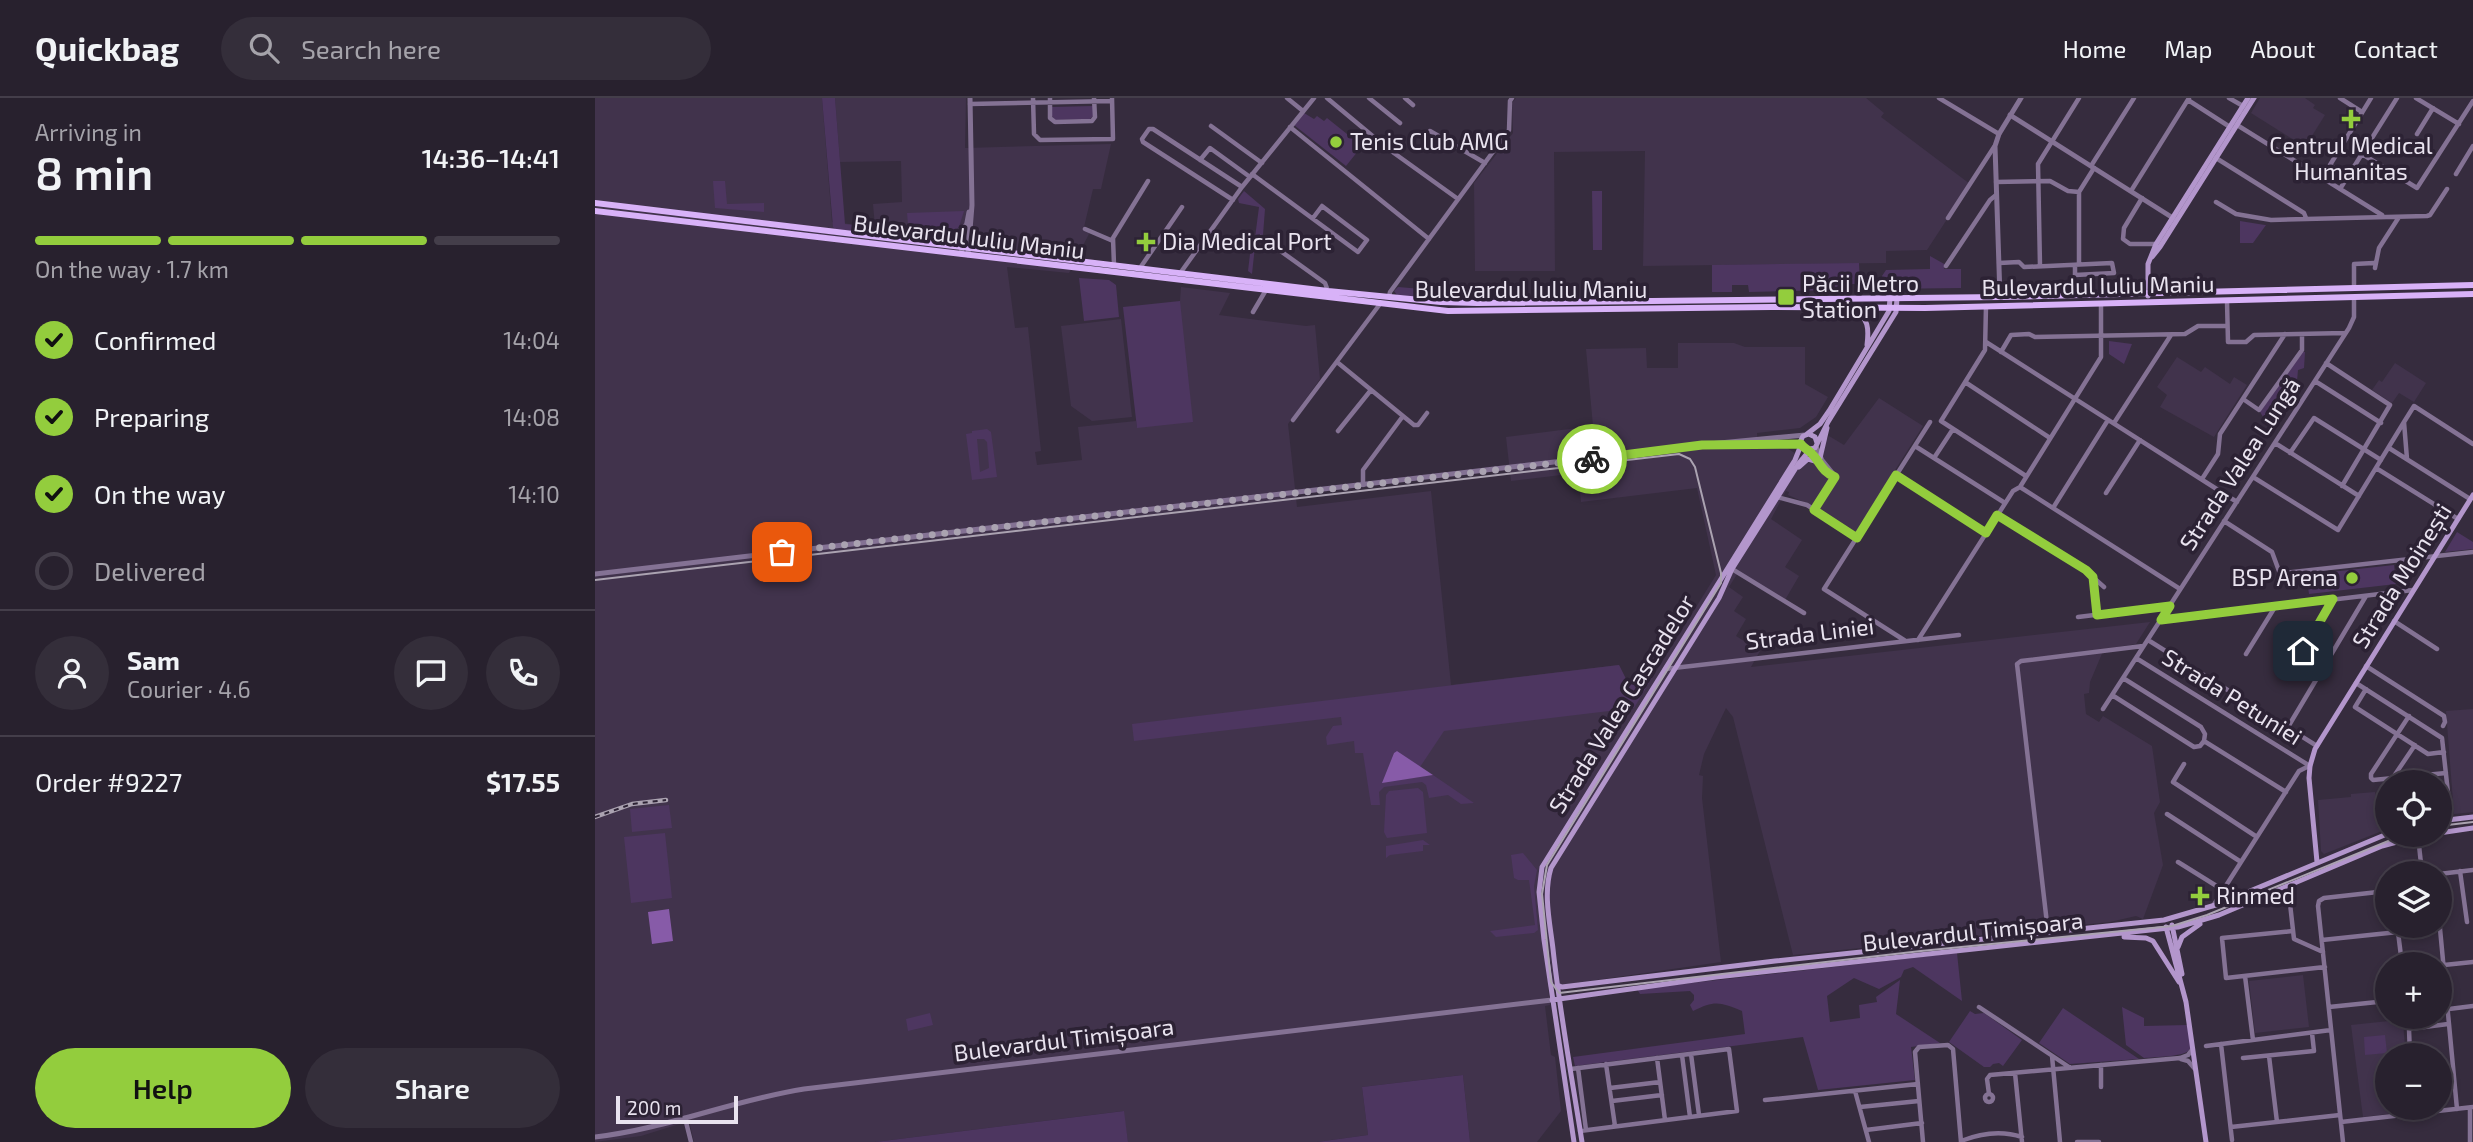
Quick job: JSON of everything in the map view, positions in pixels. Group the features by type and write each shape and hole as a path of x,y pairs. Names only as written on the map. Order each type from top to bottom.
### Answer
{"main road":[{"path":"2245,108 2248,98"},
{"path":"2175,219 2254,98"},
{"path":"2148,303 2150,259 2234,127"},
{"name":"Bulevardul Iuliu Maniu","path":"595,203 773,228 1389,301 1441,310 1849,306 1894,308 2473,295"},
{"name":"Bulevardul Iuliu Maniu","path":"595,211 901,240 965,251"},
{"path":"660,218 673,213"},
{"name":"Bulevardul Iuliu Maniu","path":"1079,264 1181,272 1199,278 1266,290 1327,294 1380,304 1389,301 1477,303 2000,297 2473,285"},
{"path":"2354,288 2354,298"},
{"path":"1894,298 1894,308 1816,445 1809,451 1801,445 1802,438 1824,418 1894,308"},
{"path":"1849,306 1866,320 1867,348"},
{"path":"1791,474 1807,460 1818,459 1828,422"},
{"path":"1806,435 1815,437 1816,445"},
{"name":"Strada Valea Cascadelor","path":"1574,1142 1551,996 1539,895 1544,861 1801,445"},
{"name":"Strada Valea Cascadelor","path":"1582,1142 1583,1130 1574,1069 1559,999 1547,894 1549,875 1554,861 1719,597 1791,474 1809,451"},
{"name":"Strada Moinești","path":"2321,871 2317,862 2310,791 2310,766 2317,746 2472,497"},
{"path":"1604,764 1612,769"},
{"path":"1579,805 1587,809"},
{"path":"2452,820 2473,817"},
{"path":"2452,830 2473,828"},
{"name":"Bulevardul Timișoara","path":"1559,987 2167,920 2213,905 2375,839"},
{"name":"Bulevardul Timișoara","path":"1551,996 1559,999 1666,983 2170,929 2209,919 2375,847"},
{"path":"1539,895 1547,894"},
{"path":"2178,950 2182,937 2209,919"},
{"path":"2167,920 2178,950 2183,988"},
{"path":"2133,924 2134,933"},
{"path":"2170,929 2194,1047 2206,1142"},
{"path":"2104,936 2150,939 2183,988"},
{"path":"1865,952 1867,961"},
{"path":"1551,996 1559,987"}],"street":[{"path":"1287,98 1303,111"},
{"path":"1181,272 1242,187 1314,98"},
{"path":"1327,98 1387,148 1458,200"},
{"path":"1370,98 1400,123"},
{"path":"1405,98 1413,105"},
{"path":"1939,98 1999,134"},
{"path":"2040,266 2038,164 2078,98"},
{"path":"1999,263 2019,262 2024,267 2077,265 2112,263 2114,273 2075,275 2077,265 2079,191 2134,98"},
{"path":"2229,98 2245,108"},
{"path":"2340,98 2362,112"},
{"path":"2347,177 2330,165 2371,98"},
{"path":"2340,189 2397,98"},
{"path":"2416,98 2459,124"},
{"path":"1389,301 1389,292 1510,128 1509,99"},
{"path":"1948,218 1995,146 2019,99"},
{"path":"2131,191 2188,99 2384,217"},
{"path":"965,251 972,205 970,101 1033,100 1112,100 1113,139 1037,139 1034,134 1033,100"},
{"path":"1050,100 1050,118 1053,122 1090,122 1094,118 1094,100"},
{"path":"2362,154 2415,188 2419,187 2473,101"},
{"path":"2417,134 2433,108"},
{"path":"2010,115 2175,219"},
{"path":"1211,127 1262,163"},
{"path":"1290,127 1429,239"},
{"path":"1233,201 1142,139 1151,128 1242,187"},
{"path":"1430,131 1485,163"},
{"path":"1995,146 2000,297"},
{"path":"2456,174 2473,146"},
{"path":"1201,160 1210,148 1358,252 1367,240 1322,206 1313,218"},
{"path":"2216,158 2304,213 2306,218"},
{"path":"1114,265 1113,238 1148,181"},
{"path":"1996,183 2050,181 2068,191 2079,191"},
{"path":"2216,202 2234,214 2274,220 2429,215 2447,188"},
{"path":"1947,267 1990,200 1996,195"},
{"path":"2142,198 2124,228 2123,239 2130,244 2158,246"},
{"path":"965,251 965,226 972,205"},
{"path":"1140,268 1182,207"},
{"path":"2354,288 2354,264 2374,266 2379,248 2400,216"},
{"path":"901,240 911,230 954,236 965,226"},
{"path":"1085,229 1113,242"},
{"path":"1261,237 1325,284 1327,294"},
{"path":"1253,312 1266,290"},
{"name":"Strada Valea Lungă","path":"2103,709 2346,333 2354,317 2354,298"},
{"path":"2227,301 2228,342 2246,342 2254,335 2346,333"},
{"path":"1293,420 1380,304"},
{"path":"1918,639 2013,491 2020,486 2101,357 2101,304"},
{"path":"1986,306 1985,352 1941,421 2026,476"},
{"path":"2001,352 2011,335 2171,335 2185,334 2198,326 2227,326"},
{"path":"2202,480 2218,454 2220,434 2285,334"},
{"path":"2242,399 2259,410 2302,349 2302,334"},
{"path":"2114,424 2171,335"},
{"path":"1986,342 2237,502"},
{"path":"1337,362 1415,426 1427,413"},
{"path":"2326,363 2390,407 2342,486"},
{"path":"2315,381 2381,423"},
{"path":"1965,382 2050,438"},
{"path":"1338,431 1371,390"},
{"path":"2253,477 2337,530 2414,406 2473,443"},
{"path":"1363,485 1361,473 1364,467 1403,416"},
{"path":"2291,453 2313,418 2381,460"},
{"path":"2053,508 2108,420"},
{"path":"1905,641 1824,589 1930,422"},
{"path":"2404,422 2407,459"},
{"path":"1934,458 1953,429"},
{"path":"595,574 1806,435"},
{"path":"2106,493 2140,440"},
{"path":"1728,443 1801,445"},
{"path":"1778,443 1792,449 1796,457"},
{"path":"2275,443 2358,496"},
{"path":"1816,445 1818,459"},
{"path":"1915,446 2005,503"},
{"path":"2389,447 2472,497"},
{"path":"1809,451 1829,474 1835,477 1814,510"},
{"path":"2376,468 2458,519"},
{"path":"1896,475 1986,533"},
{"path":"2020,486 2180,589"},
{"path":"1777,497 1807,505 1857,538"},
{"path":"1997,515 2093,577 2104,587"},
{"path":"2224,521 2272,552 2280,572 2473,552"},
{"path":"1733,569 1804,613"},
{"path":"2093,577 2097,615"},
{"path":"2161,620 2413,590"},
{"path":"2288,727 2366,595"},
{"path":"2289,674 2333,599"},
{"path":"2078,617 2170,606"},
{"path":"2246,654 2276,606"},
{"path":"2394,621 2437,649"},
{"name":"Strada Liniei","path":"1664,669 1959,635"},
{"path":"2148,640 2317,746"},
{"path":"2048,932 2017,664 2021,661 2144,646"},
{"name":"Strada Petuniei","path":"2136,658 2310,766"},
{"path":"2366,666 2444,716 2443,726"},
{"path":"2112,695 2194,747 2204,741 2205,734 2201,727 2123,678"},
{"path":"2356,682 2440,736 2447,770"},
{"path":"2366,689 2355,707 2428,754 2444,752"},
{"path":"2375,780 2370,777 2409,716"},
{"path":"2204,741 2286,792"},
{"path":"2398,770 2415,745"},
{"path":"2185,764 2173,782 2257,837"},
{"path":"2213,905 2299,771 2310,766"},
{"path":"2167,814 2241,862"},
{"path":"2178,862 2223,890"},
{"path":"2452,871 2473,870"},
{"path":"2460,871 2467,922"},
{"path":"2288,885 2295,940 2323,952"},
{"path":"2343,1142 2319,901 2324,898 2375,892"},
{"path":"2293,931 2222,938 2226,978 2325,967"},
{"path":"2322,940 2398,932 2400,952"},
{"path":"2452,964 2473,961"},
{"path":"2245,976 2253,1040"},
{"name":"Bulevardul Timișoara","path":"595,1138 638,1131 761,1097 804,1089 1541,1001 1551,996"},
{"path":"2329,1007 2375,1002"},
{"path":"2452,1009 2473,1006"},
{"path":"1979,1007 2070,1068"},
{"path":"2449,1029 2458,1109"},
{"path":"2206,1046 2331,1030"},
{"path":"2243,1058 2314,1051 2312,1033"},
{"path":"2221,1044 2232,1140"},
{"path":"1921,1142 1916,1050 1919,1047 1948,1045 1953,1049 1961,1142 1972,1136 1995,1133 2022,1140 2015,1073"},
{"path":"1989,1094 1988,1076 2180,1058 2188,1055 2194,1047"},
{"path":"1574,1069 1728,1049 1736,1103 1737,1111 1583,1130"},
{"path":"1691,1054 1699,1116"},
{"path":"1682,1055 1690,1117"},
{"path":"2052,1056 2060,1142"},
{"path":"2269,1056 2277,1122"},
{"path":"1657,1058 1665,1120"},
{"path":"2180,1058 2188,1061 2195,1069"},
{"path":"1607,1064 1615,1126"},
{"path":"2101,1065 2101,1087"},
{"path":"1610,1088 1660,1082"},
{"path":"1765,1100 1918,1084"},
{"path":"1855,1091 1869,1142"},
{"path":"1612,1101 1662,1095"},
{"path":"1860,1107 1919,1101"},
{"path":"2452,1109 2472,1108 2470,1142"},
{"path":"2231,1127 2340,1115"},
{"path":"2341,1122 2375,1117"},
{"path":"685,1118 691,1142"},
{"path":"1866,1130 1921,1123"},
{"path":"2077,1142 2099,1142"}],"shaded area":[{"path":"595,98 822,98 832,222 875,227 873,204 902,202 901,161 840,162 835,98 966,98 965,148 1111,144 1101,189 1093,189 1084,227 1091,230 1069,273 1007,267 1015,328 1028,327 1041,451 1035,452 1037,465 1082,460 1078,427 1136,421 1137,427 1180,301 1181,287 1230,293 1219,315 1315,325 1320,379 1288,424 1297,507 1431,491 1451,685 1619,665 1627,681 1652,678 1716,575 1697,488 1581,502 1578,473 1511,481 1506,437 1593,426 1586,349 1646,348 1647,368 1678,368 1678,343 1805,347 1805,384 1828,397 1816,417 1800,428 1757,433 1758,446 1787,448 1810,463 1829,436 1844,445 1879,398 1923,426 1856,532 1822,510 1788,495 1789,492 1786,491 1771,519 1802,540 1785,567 1799,576 1785,600 1739,571 1729,587 1743,597 1734,611 1746,619 1736,636 1760,651 1751,667 2150,622 2136,644 2104,649 2090,682 2089,693 2084,694 2086,714 2099,722 2103,716 2152,746 2160,802 2154,813 2163,865 2143,919 2136,916 2110,922 1793,955 1733,717 1726,708 1704,754 1699,775 1703,776 1702,798 1721,962 1548,987 1550,1005 1545,1006 1551,1055 1555,1057 1561,1111 1537,1142 1470,1142 1463,1075 1362,1087 1368,1135 1317,1142 1128,1142 1123,1111 875,1142 694,1142 689,1121 641,1136 595,1142"},
{"path":"822,98 835,98 845,224 903,231 901,235 833,227"},
{"path":"1516,98 1866,98 1884,113 1881,117 1970,184 1927,250 1886,251 1886,263 1643,266 1645,151 1554,152 1555,271 1475,271 1474,183 1513,133 1512,103"},
{"path":"2260,98 2305,98 2315,105 2313,108 2325,115 2305,147 2251,113"},
{"path":"1093,106 1093,116 1090,119 1055,120 1052,116 1052,107"},
{"name":"Tenis Club AMG","path":"1304,113 1314,119 1317,116 1324,121 1327,118 1362,146 1346,166 1294,125"},
{"path":"713,181 725,181 727,204 764,203 764,212 715,208"},
{"path":"1244,191 1265,209 1263,235 1259,239 1256,237 1252,274 1248,271 1259,207 1239,203 1238,199"},
{"path":"1592,191 1602,191 1602,250 1593,250"},
{"path":"964,211 959,227 952,233 912,229 908,224 907,213"},
{"path":"2240,221 2266,225 2253,243 2240,243"},
{"path":"1930,256 1946,265 1944,269 1961,269 1961,288 1882,289 1882,276 1886,270 1930,269"},
{"path":"1859,263 1860,284 1838,284 1838,290 1749,292 1748,285 1732,285 1732,292 1712,292 1712,265"},
{"path":"1079,278 1109,280 1116,285 1119,317 1084,321"},
{"path":"1398,287 1434,290 1440,299 1397,295 1394,291"},
{"path":"1180,301 1193,422 1137,428 1123,307"},
{"path":"1121,319 1132,417 1092,421 1071,406 1061,326"},
{"path":"2109,341 2132,344 2124,364 2109,354"},
{"path":"2301,352 2305,352 2304,368 2298,370 2296,392 2291,389 2280,391 2279,407 2274,408 2273,427 2270,429 2259,410"},
{"path":"2177,357 2201,372 2205,367 2230,384 2234,377 2247,385 2214,437 2160,407 2167,395 2157,387"},
{"path":"2395,363 2426,383 2414,402 2399,393 2392,403 2372,390 2379,380 2382,382"},
{"path":"987,429 991,432 997,477 972,480 966,434","holes":["977,439 987,442 989,468 980,472"]},
{"path":"2457,532 2473,542 2473,549 2445,552"},
{"name":"BSP Arena","path":"2394,565 2396,584 2309,594 2308,587 2312,582 2304,575"},
{"path":"1619,665 1627,681 1652,678 1634,708 1444,731 1420,767 1397,751 1394,753 1383,782 1433,775 1474,803 1461,804 1448,795 1429,798 1426,785 1422,782 1384,787 1379,792 1380,805 1371,805 1363,753 1355,753 1354,741 1327,745 1326,737 1333,726 1342,725 1341,717 1134,741 1132,724"},
{"path":"2473,709 2473,812 2454,814 2446,711"},
{"path":"1397,751 1433,775 1382,783"},
{"path":"1418,788 1423,792 1427,833 1387,838 1384,832 1386,795 1389,791"},
{"path":"2375,792 2375,834 2324,854 2321,851 2318,800 2351,797 2351,794"},
{"path":"669,805 672,828 632,832 630,809"},
{"path":"665,833 672,898 631,903 624,837"},
{"path":"1423,840 1430,845 1423,845 1423,851 1390,855 1386,858 1386,846"},
{"path":"1523,853 1537,870 1534,886 1538,930 1534,933 1496,937 1490,931 1535,925 1529,880 1514,878 1511,855"},
{"path":"669,909 673,941 652,944 648,912"},
{"path":"1957,953 1962,1001 1913,967 1904,970 1901,977 1879,989 1854,978 1827,996 1830,1022 1860,1018 1859,1005 1877,1002 1876,997 1900,980 1896,1014 1940,1043 1911,1047 1915,1080 1818,1090 1803,1037 1575,1066 1573,1057 1745,1034 1742,1011 1717,1004 1693,1011 1690,1005 1694,995 1690,991 1640,994 1637,989"},
{"path":"2303,975 2309,1027 2255,1033 2249,981"},
{"path":"2122,1007 2144,1018 2144,1026 2188,1025 2190,1049 2176,1055 2144,1058 2126,1045"},
{"path":"2063,1008 2139,1059 2070,1064 2039,1043"},
{"path":"1970,1011 1975,1014 1984,1013 2022,1040 2003,1066 1999,1063 1984,1067 1949,1042"},
{"path":"930,1013 933,1025 908,1031 906,1019"},
{"path":"2375,1022 2375,1029 2403,1029 2405,1043 2375,1043 2375,1116 2363,1117 2351,1025"},
{"path":"2385,1035 2386,1043 2375,1043 2375,1054 2365,1055 2364,1037"},
{"path":"1463,1075 1470,1142 1317,1142 1368,1135 1362,1087"},
{"path":"1124,1111 1128,1142 875,1142"}],"tram line":[{"path":"595,580 1679,454 1690,459 1695,467 1721,573 1721,583 1547,865 1542,894 1551,982 1559,993 1921,951 2172,926 2207,915 2375,846"},
{"path":"2452,824 2473,822"}],"railway":[{"path":"595,817 632,804 666,800"}],"way so far":[{"path":"782,552 1592,459"}],"place":[{"name":"Centrul Medical Humanitas","path":"2351,119"},
{"name":"Tenis Club AMG","path":"1336,142"},
{"name":"Dia Medical Port","path":"1146,242"},
{"name":"Păcii Metro Station","path":"1786,297"},
{"name":"BSP Arena","path":"2352,578"},
{"name":"Rinmed","path":"2200,896"}],"route":[{"path":"1592,459 1702,445 1801,444 1824,471 1835,477 1814,510 1857,538 1896,475 1986,533 1997,515 2086,570 2093,577 2097,615 2170,606 2161,620 2333,599 2303,651"}]}
